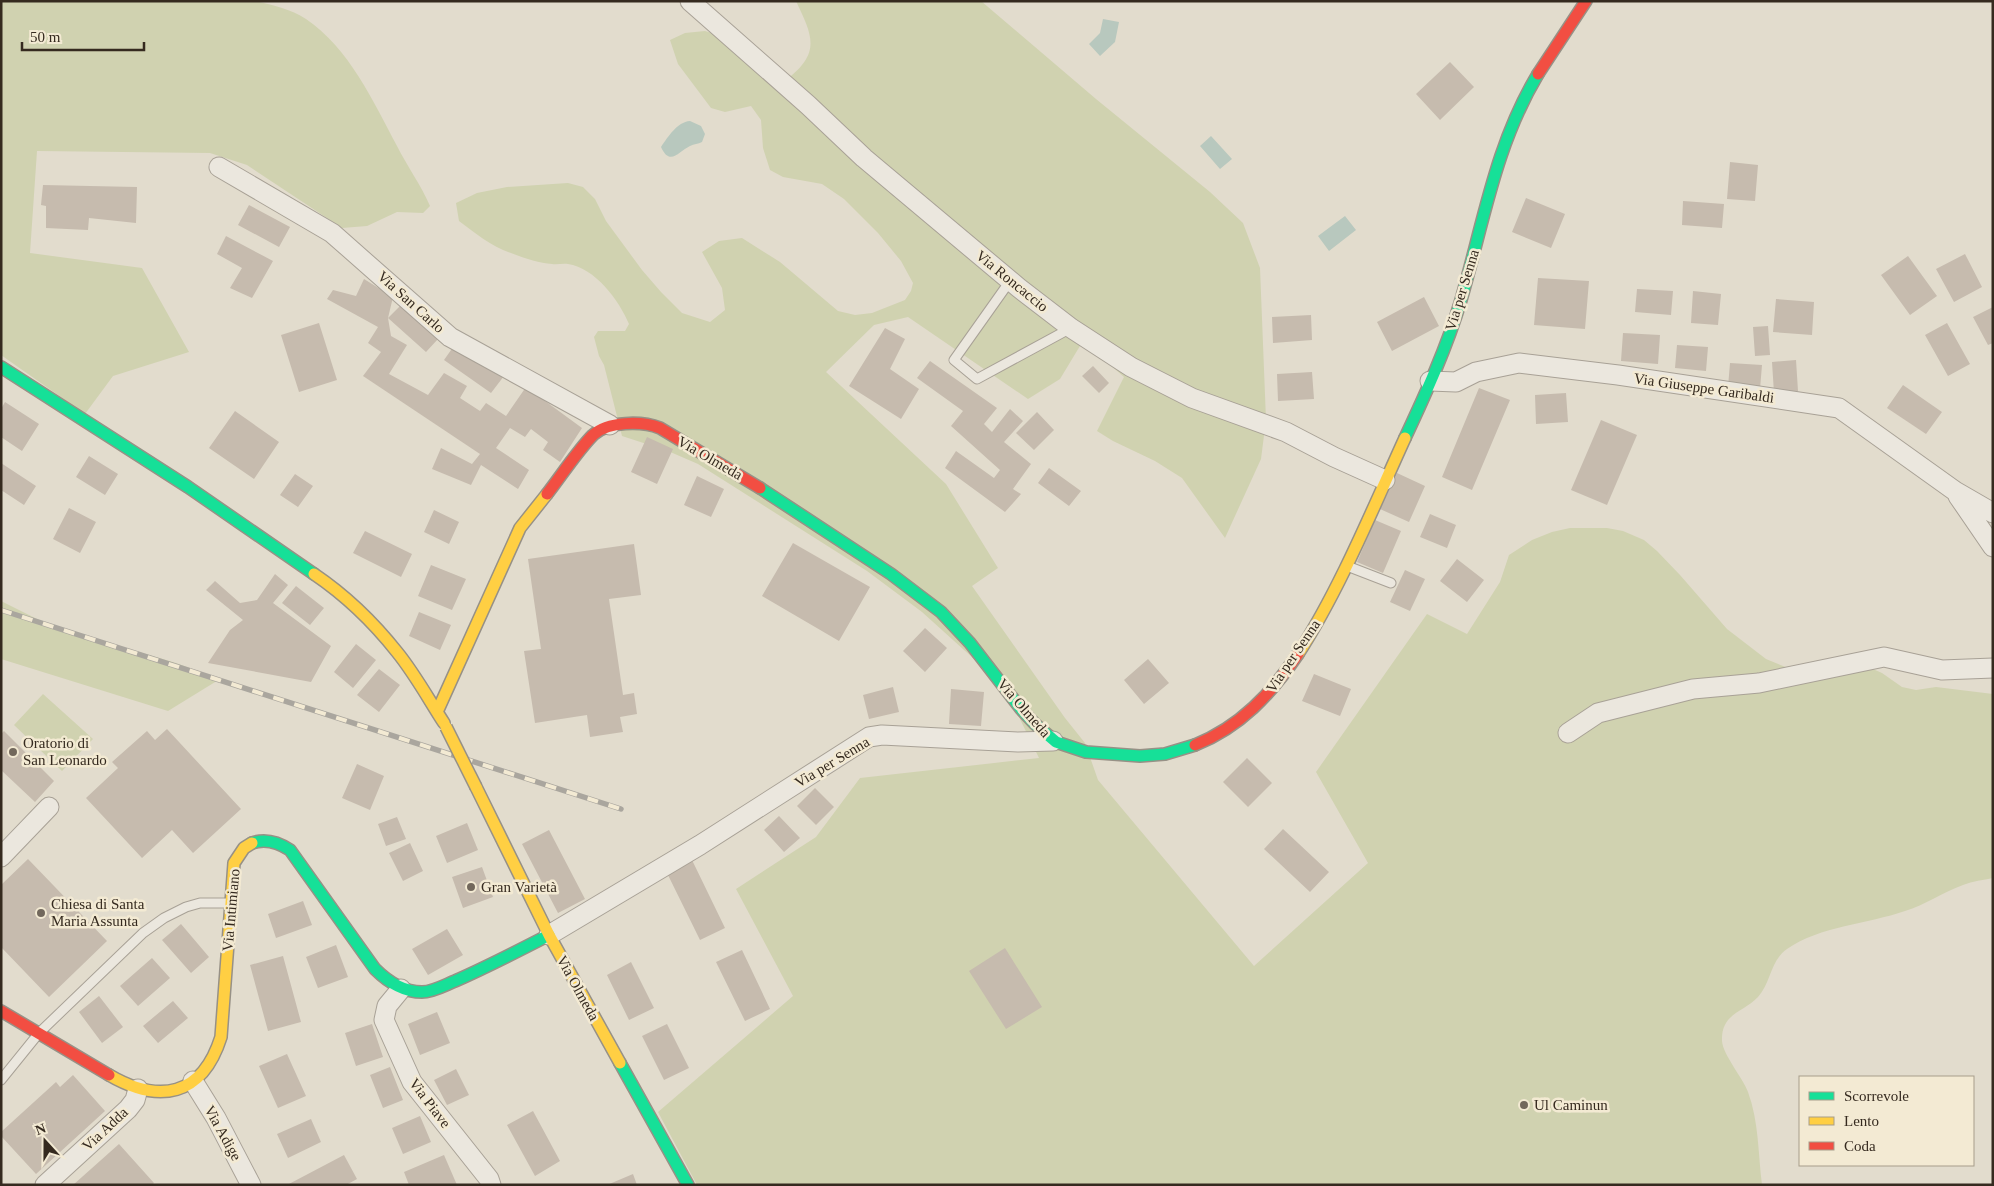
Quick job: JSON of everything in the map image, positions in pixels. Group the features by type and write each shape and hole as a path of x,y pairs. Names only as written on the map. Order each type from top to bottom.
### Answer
{"street":[{"name":"Via Roncaccio","path":"690,1 808,105 864,158 1010,281 1071,328 1132,367 1192,398 1286,432 1334,457 1385,480"},
{"name":"Via per Senna","path":"549,935 700,845 869,737 882,735 1018,742 1053,741 1075,750 1099,754 1147,756 1176,752 1236,725 1276,685 1328,603 1430,381 1454,320 1498,160 1512,122 1552,51 1586,1"},
{"name":"Via San Carlo","path":"219,167 332,232 450,337 610,425"},
{"name":"Via Giuseppe Garibaldi","path":"1430,381 1456,382 1476,372 1520,363 1618,375 1839,408 1955,491"},
{"name":"Via Olmeda","path":"1,367 188,487 333,587 370,621 398,653 446,727 549,935 688,1185"},
{"path":"436,712 520,528 594,434 610,425"},
{"name":"Via Olmeda","path":"610,425 654,426 744,477 911,589 941,612 971,642 1024,712 1053,741"},
{"path":"1955,491 1993,513"},
{"path":"1955,491 1993,546"},
{"path":"1568,733 1598,713 1693,689 1759,683 1884,657 1942,670 1993,668"},
{"path":"1,856 49,807"},
{"name":"Via Intimiano","path":"1,1011 110,1075 138,1089 149,1092 168,1091 193,1081 206,1070 215,1056 219,1045 222,1027 234,863 246,845 258,840 269,839 284,845 294,856 375,969 401,989 423,992 436,989 471,974 549,935"},
{"name":"Via Piave","path":"401,989 386,1006 384,1020 412,1082 489,1179 491,1185"},
{"name":"Via Adige","path":"193,1081 216,1118 252,1185"},
{"name":"Via Adda","path":"45,1185 128,1109 138,1089"}],"lane":[{"path":"1010,281 954,360 977,379 1071,328"},
{"path":"1346,565 1392,583"},
{"path":"1,1080 40,1033 143,933 164,918 186,907 200,904 230,903"}],"green space":[{"path":"1,1 255,1 294,13 306,19 321,31 335,45 359,76 430,206 423,213 397,212 367,226 342,228 247,165 210,153 37,151 30,253 142,268 189,352 113,376 85,414 1,355"},
{"path":"796,1 981,1 1096,99 1210,192 1243,223 1260,268 1266,420 1261,459 1225,538 1182,478 1155,461 1113,441 1097,431 1124,377 1083,341 1060,379 1028,399 908,317 874,325 826,372 946,484 998,568 972,586 1065,718 1085,743 1098,780 1254,966 1368,863 1316,772 1427,614 1467,634 1500,582 1509,555 1532,540 1552,532 1570,528 1607,528 1623,531 1644,540 1680,575 1727,629 1766,659 1788,668 1866,666 1882,673 1902,687 1916,690 1936,687 1993,694 1993,878 1963,885 1905,911 1829,930 1800,941 1781,954 1758,997 1734,1014 1725,1025 1722,1041 1723,1047 1745,1086 1752,1103 1758,1138 1762,1185 697,1185 658,1112 793,996 736,889 816,837 860,778 1039,758 1018,715 995,678 922,612 867,571 698,464 668,451 622,436 604,365 599,356 594,337 598,331 625,331 629,324 619,305 597,278 578,267 521,257 477,235 459,221 456,203 477,193 507,187 568,183 583,187 595,199 606,221 642,270 661,292 682,313 710,322 725,310 722,288 702,252 719,241 742,238 780,262 838,311 855,315 872,313 905,300 911,291 913,283 901,261 878,233 844,199 822,184 783,177 770,170 763,148 761,120 751,106 725,112 711,108 678,64 670,40 685,33 705,31 761,51 786,80 805,61 809,53 810,35"},
{"path":"1,601 49,625 176,663 220,679 168,711 1,659"},
{"path":"43,694 93,739 62,771 14,725"}],"shaded area":[{"path":"1103,19 1119,22 1115,42 1100,56 1089,44 1100,33"},
{"path":"690,121 701,126 705,134 702,142 690,146 675,156 668,156 661,147 677,127"},
{"path":"1211,136 1232,159 1220,169 1200,146"},
{"path":"1345,216 1356,230 1329,251 1318,236"}],"building":[{"path":"1450,62 1474,87 1440,120 1416,94"},
{"path":"1730,162 1758,165 1755,201 1727,199"},
{"path":"43,185 137,187 136,223 89,218 88,230 46,228 46,206 41,205"},
{"path":"1526,198 1565,214 1551,248 1512,232"},
{"path":"1683,201 1724,204 1722,228 1682,225"},
{"path":"249,205 290,227 279,247 238,225"},
{"path":"226,236 273,261 252,298 230,288 242,268 217,254"},
{"path":"1965,254 1982,287 1954,302 1936,269"},
{"path":"1908,256 1937,296 1910,315 1881,275"},
{"path":"1538,278 1589,281 1585,329 1534,325"},
{"path":"364,279 393,297 388,318 391,336 407,345 389,374 428,395 444,373 467,386 460,398 480,411 486,403 506,416 526,387 582,428 560,462 543,450 548,442 531,429 525,437 510,428 496,448 529,470 518,489 481,465 471,485 432,469 441,448 472,464 480,454 363,376 381,352 368,343 378,327 327,299 333,290 356,296"},
{"path":"1637,289 1673,291 1671,315 1635,312"},
{"path":"1693,291 1721,294 1718,325 1691,323"},
{"path":"1424,297 1439,326 1392,351 1377,322"},
{"path":"1776,299 1814,302 1812,335 1773,332"},
{"path":"401,305 438,339 426,352 388,318"},
{"path":"1993,307 1993,343 1988,345 1973,317"},
{"path":"1311,315 1312,340 1273,343 1272,317"},
{"path":"319,323 337,380 299,392 281,335"},
{"path":"1947,323 1970,364 1948,376 1925,335"},
{"path":"1768,326 1770,355 1755,356 1753,327"},
{"path":"885,328 905,339 890,369 919,389 901,419 849,386"},
{"path":"1623,333 1660,335 1658,364 1621,361"},
{"path":"456,343 504,376 491,393 444,360"},
{"path":"1677,345 1708,347 1706,371 1675,368"},
{"path":"1796,360 1798,391 1774,393 1772,362"},
{"path":"930,361 997,408 984,424 992,432 1010,409 1023,421 1004,442 1031,464 1013,489 1021,494 1005,512 945,468 956,451 994,478 1000,470 951,426 963,411 917,378"},
{"path":"1730,363 1762,365 1760,389 1728,387"},
{"path":"1093,366 1109,383 1099,393 1082,376"},
{"path":"1312,372 1314,399 1278,401 1277,374"},
{"path":"1903,385 1942,412 1926,434 1887,408"},
{"path":"1479,388 1510,400 1472,490 1442,477"},
{"path":"1566,393 1568,422 1536,424 1535,395"},
{"path":"5,402 39,424 22,451 1,437 1,409"},
{"path":"235,411 279,442 254,479 209,448"},
{"path":"1037,412 1054,430 1034,450 1016,433"},
{"path":"1601,420 1637,435 1607,505 1571,490"},
{"path":"647,437 673,449 657,484 631,472"},
{"path":"89,456 118,474 105,495 76,477"},
{"path":"1,463 36,486 24,505 1,490"},
{"path":"1049,468 1081,491 1069,506 1038,483"},
{"path":"1397,473 1425,486 1409,522 1380,509"},
{"path":"295,474 313,486 298,507 280,495"},
{"path":"697,476 724,489 711,517 684,505"},
{"path":"69,508 96,522 80,553 53,539"},
{"path":"434,510 459,522 449,544 424,532"},
{"path":"1430,514 1456,525 1447,548 1420,537"},
{"path":"1375,520 1401,531 1383,573 1357,562"},
{"path":"365,531 412,554 401,577 353,553"},
{"path":"793,543 870,587 839,641 762,596"},
{"path":"634,544 641,595 609,599 623,695 634,693 637,714 620,717 623,732 590,737 587,715 535,723 524,651 541,649 528,559"},
{"path":"1457,559 1484,580 1467,602 1440,581"},
{"path":"431,565 466,579 452,610 418,596"},
{"path":"1405,570 1425,579 1410,611 1390,602"},
{"path":"275,574 288,585 273,603 331,646 311,682 208,663 230,630 243,620 206,590 215,581 240,603 257,600"},
{"path":"296,586 324,608 310,625 282,603"},
{"path":"419,612 451,625 440,650 409,636"},
{"path":"925,628 947,648 925,672 903,651"},
{"path":"356,644 376,660 353,688 334,672"},
{"path":"1148,659 1169,683 1144,704 1124,680"},
{"path":"379,669 400,685 379,712 357,695"},
{"path":"1314,674 1351,689 1340,716 1302,701"},
{"path":"893,687 899,712 869,719 863,695"},
{"path":"951,689 984,692 981,726 949,724"},
{"path":"167,729 241,809 193,853 172,830 142,858 86,798 118,768 112,762 147,731 155,740"},
{"name":"Oratorio di San Leonardo","path":"4,731 54,781 35,802 1,770 1,734"},
{"path":"1247,758 1272,783 1248,807 1223,782"},
{"path":"357,764 384,776 370,810 342,798"},
{"path":"815,788 834,807 816,825 797,806"},
{"path":"779,816 800,838 784,852 764,830"},
{"path":"397,817 406,839 386,846 378,824"},
{"path":"467,823 478,850 447,863 436,836"},
{"path":"1283,829 1329,872 1310,892 1264,849"},
{"path":"549,830 585,899 558,913 522,844"},
{"path":"410,843 423,871 403,881 389,853"},
{"name":"Chiesa di Santa Maria Assunta","path":"28,859 107,941 49,997 1,947 1,885"},
{"path":"692,860 725,928 700,940 667,873"},
{"path":"482,867 493,897 463,908 452,877"},
{"path":"303,901 312,925 276,938 268,914"},
{"path":"181,924 209,957 191,973 162,940"},
{"path":"447,929 463,955 428,975 412,949"},
{"path":"336,945 348,977 318,988 306,957"},
{"path":"1005,948 1042,1007 1006,1029 969,971"},
{"path":"742,950 770,1009 745,1021 716,962"},
{"path":"283,956 301,1022 268,1031 250,965"},
{"path":"152,958 170,978 138,1006 120,986"},
{"path":"631,962 654,1008 629,1020 607,975"},
{"path":"99,996 123,1027 102,1043 79,1012"},
{"path":"173,1001 188,1018 158,1043 143,1026"},
{"path":"437,1012 450,1043 420,1055 408,1024"},
{"path":"372,1024 383,1057 356,1066 345,1033"},
{"path":"667,1024 689,1068 664,1080 642,1036"},
{"path":"287,1054 306,1096 278,1108 259,1066"},
{"path":"390,1067 403,1100 383,1108 370,1075"},
{"path":"456,1069 469,1095 447,1105 434,1080"},
{"path":"73,1075 105,1111 36,1174 1,1136 1,1132 56,1082 60,1087"},
{"path":"533,1111 560,1161 535,1176 507,1125"},
{"path":"420,1116 431,1142 403,1154 392,1128"},
{"path":"311,1119 321,1142 288,1158 277,1134"},
{"path":"119,1144 154,1183 152,1185 73,1185"},
{"path":"344,1155 357,1179 346,1185 287,1185"},
{"path":"444,1155 457,1185 409,1185 404,1172"},
{"path":"633,1174 637,1185 607,1185"}],"railway":[{"path":"1,610 621,809"}],"traffic: fast":[{"path":"1405,438 1436,370 1455,318 1501,156 1523,101 1538,74"},
{"path":"1,367 188,487 314,574"},
{"path":"760,488 891,574 941,612 970,643 1021,709 1056,742 1086,752 1140,756 1165,754 1195,745"},
{"path":"252,843 272,842 290,850 375,969 391,982 408,990 422,992 439,988 491,965 549,935"},
{"path":"620,1063 688,1185"}],"traffic: slow":[{"path":"1298,654 1342,576 1405,438"},
{"path":"437,712 520,528 547,494"},
{"path":"314,574 348,600 388,641 404,660 444,723"},
{"path":"446,727 476,787"},
{"path":"476,787 549,935 620,1063"},
{"path":"109,1075 145,1090 161,1092 177,1089 190,1083 203,1072 213,1057 221,1037 234,863 244,848 252,843"}],"traffic: jam":[{"path":"1538,74 1586,1"},
{"path":"547,494 587,441 599,430 616,425 635,423 660,428 760,488"},
{"path":"1195,745 1226,729 1253,708 1277,683 1298,654"},
{"path":"1,1011 109,1075"}],"place":[{"name":"Oratorio di San Leonardo","path":"13,752"},
{"name":"Gran Varietà","path":"471,887"},
{"name":"Chiesa di Santa Maria Assunta","path":"41,913"},
{"name":"Ul Caminun","path":"1524,1105"}]}
